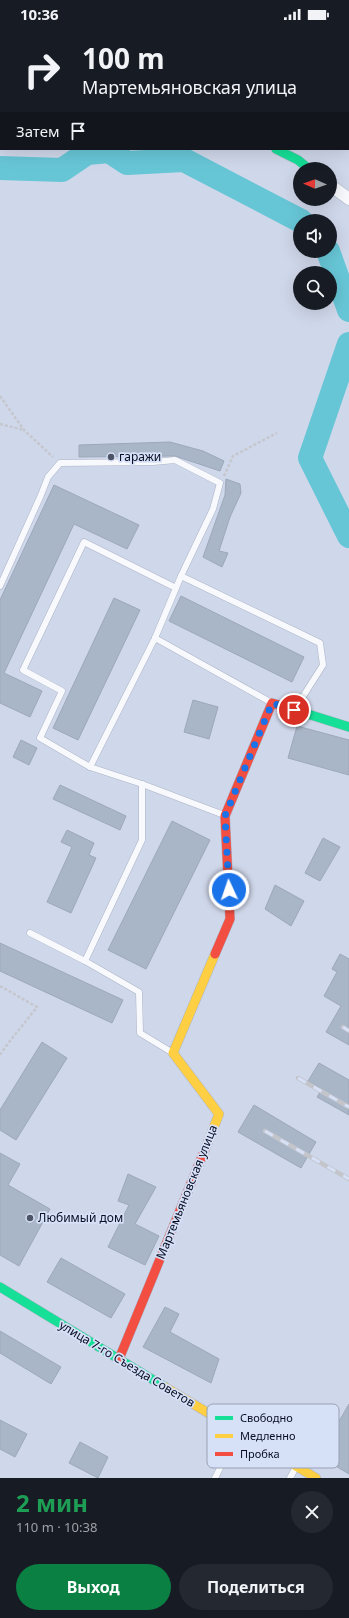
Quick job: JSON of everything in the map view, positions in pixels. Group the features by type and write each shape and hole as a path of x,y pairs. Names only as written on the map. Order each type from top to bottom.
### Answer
{"street":[{"path":"278,150 300,162"},
{"path":"337,190 349,199"},
{"path":"173,1053 230,919 225,816 272,703 349,727"},
{"name":"Мартемьяновская улица","path":"118,1359 219,1114 173,1053"},
{"name":"улица 7-го Съезда Советов","path":"0,1287 207,1412"},
{"name":"улица 7-го Съезда Советов","path":"300,1468 316,1478"}],"lane":[{"path":"0,586 42,495 48,477 60,463 153,462 175,460 220,483 213,509 181,576 155,638 90,767"},
{"path":"176,588 84,542 23,670 62,691 40,738 90,767 142,784 225,816"},
{"path":"181,576 320,643 323,665 294,710"},
{"path":"155,638 272,703"},
{"path":"85,961 142,840 142,784"},
{"path":"30,933 85,961 139,992 140,1033 173,1053"},
{"path":"215,1478 220,1468"},
{"path":"290,1478 296,1468"}],"path":[{"path":"0,396 24,430 60,463"},
{"path":"0,424 24,430"},
{"path":"220,483 233,456 277,433"},
{"path":"0,986 37,1007 6,1046 0,1056"}],"building":[{"name":"гаражи","path":"170,442 203,451 224,461 220,471 175,456 79,457 79,445"},
{"path":"226,479 240,484 241,493 230,517 219,551 228,553 222,567 203,557 225,495"},
{"path":"54,485 139,525 127,549 74,524 4,673 42,691 30,717 0,703 0,600"},
{"path":"181,596 304,657 292,682 169,621"},
{"path":"114,598 140,610 78,740 53,728"},
{"path":"193,700 218,707 209,739 184,732"},
{"path":"297,726 349,740 349,775 288,758"},
{"path":"21,740 37,748 29,765 13,757"},
{"path":"60,785 126,816 120,830 53,799"},
{"path":"172,821 210,840 146,969 108,950"},
{"path":"67,830 94,843 89,855 96,858 71,913 47,902 72,847 61,842"},
{"path":"323,838 340,847 320,881 305,873"},
{"path":"275,885 304,901 291,926 265,909"},
{"path":"0,943 123,1000 112,1023 0,971"},
{"path":"340,954 349,959 349,1045 326,1032 341,1006 324,996 337,972 332,969"},
{"path":"42,1042 67,1058 16,1140 0,1130 0,1110"},
{"path":"319,1063 349,1080 349,1115 317,1097 322,1089 308,1081"},
{"path":"254,1105 316,1142 301,1168 238,1132"},
{"path":"0,1153 20,1164 8,1185 50,1209 19,1266 0,1255"},
{"path":"128,1174 156,1187 135,1224 159,1236 145,1265 108,1247 129,1205 118,1201"},
{"path":"61,1258 125,1294 111,1318 47,1282"},
{"path":"165,1307 179,1314 170,1332 219,1359 211,1383 143,1347"},
{"path":"0,1331 61,1367 51,1384 0,1353"},
{"path":"349,1404 349,1474 339,1468 339,1421"},
{"path":"0,1420 27,1434 15,1457 0,1449"},
{"path":"80,1442 108,1457 98,1478 69,1463"}],"waterway":[{"path":"0,168 62,170 87,153 109,151 127,163 184,160 293,217"},
{"path":"330,258 349,310"},
{"path":"349,344 310,458 349,536"}],"railway":[{"path":"343,1027 349,1031"},
{"path":"298,1078 349,1107"},
{"path":"265,1131 349,1179"}],"traffic: fast":[{"path":"278,150 300,162"},
{"path":"279,705 349,727"},
{"path":"0,1287 165,1387"}],"traffic: slow":[{"path":"208,1142 219,1114 173,1053 215,954"},
{"path":"165,1387 207,1412"},
{"path":"299,1468 316,1478"}],"traffic: jam":[{"path":"215,954 230,919 225,816 272,703 279,705"},
{"path":"119,1359 208,1142"}],"place":[{"name":"гаражи","path":"111,457"},
{"name":"Любимый дом","path":"30,1218"}],"route":[{"path":"229,890 225,816 272,703 294,710"}]}
